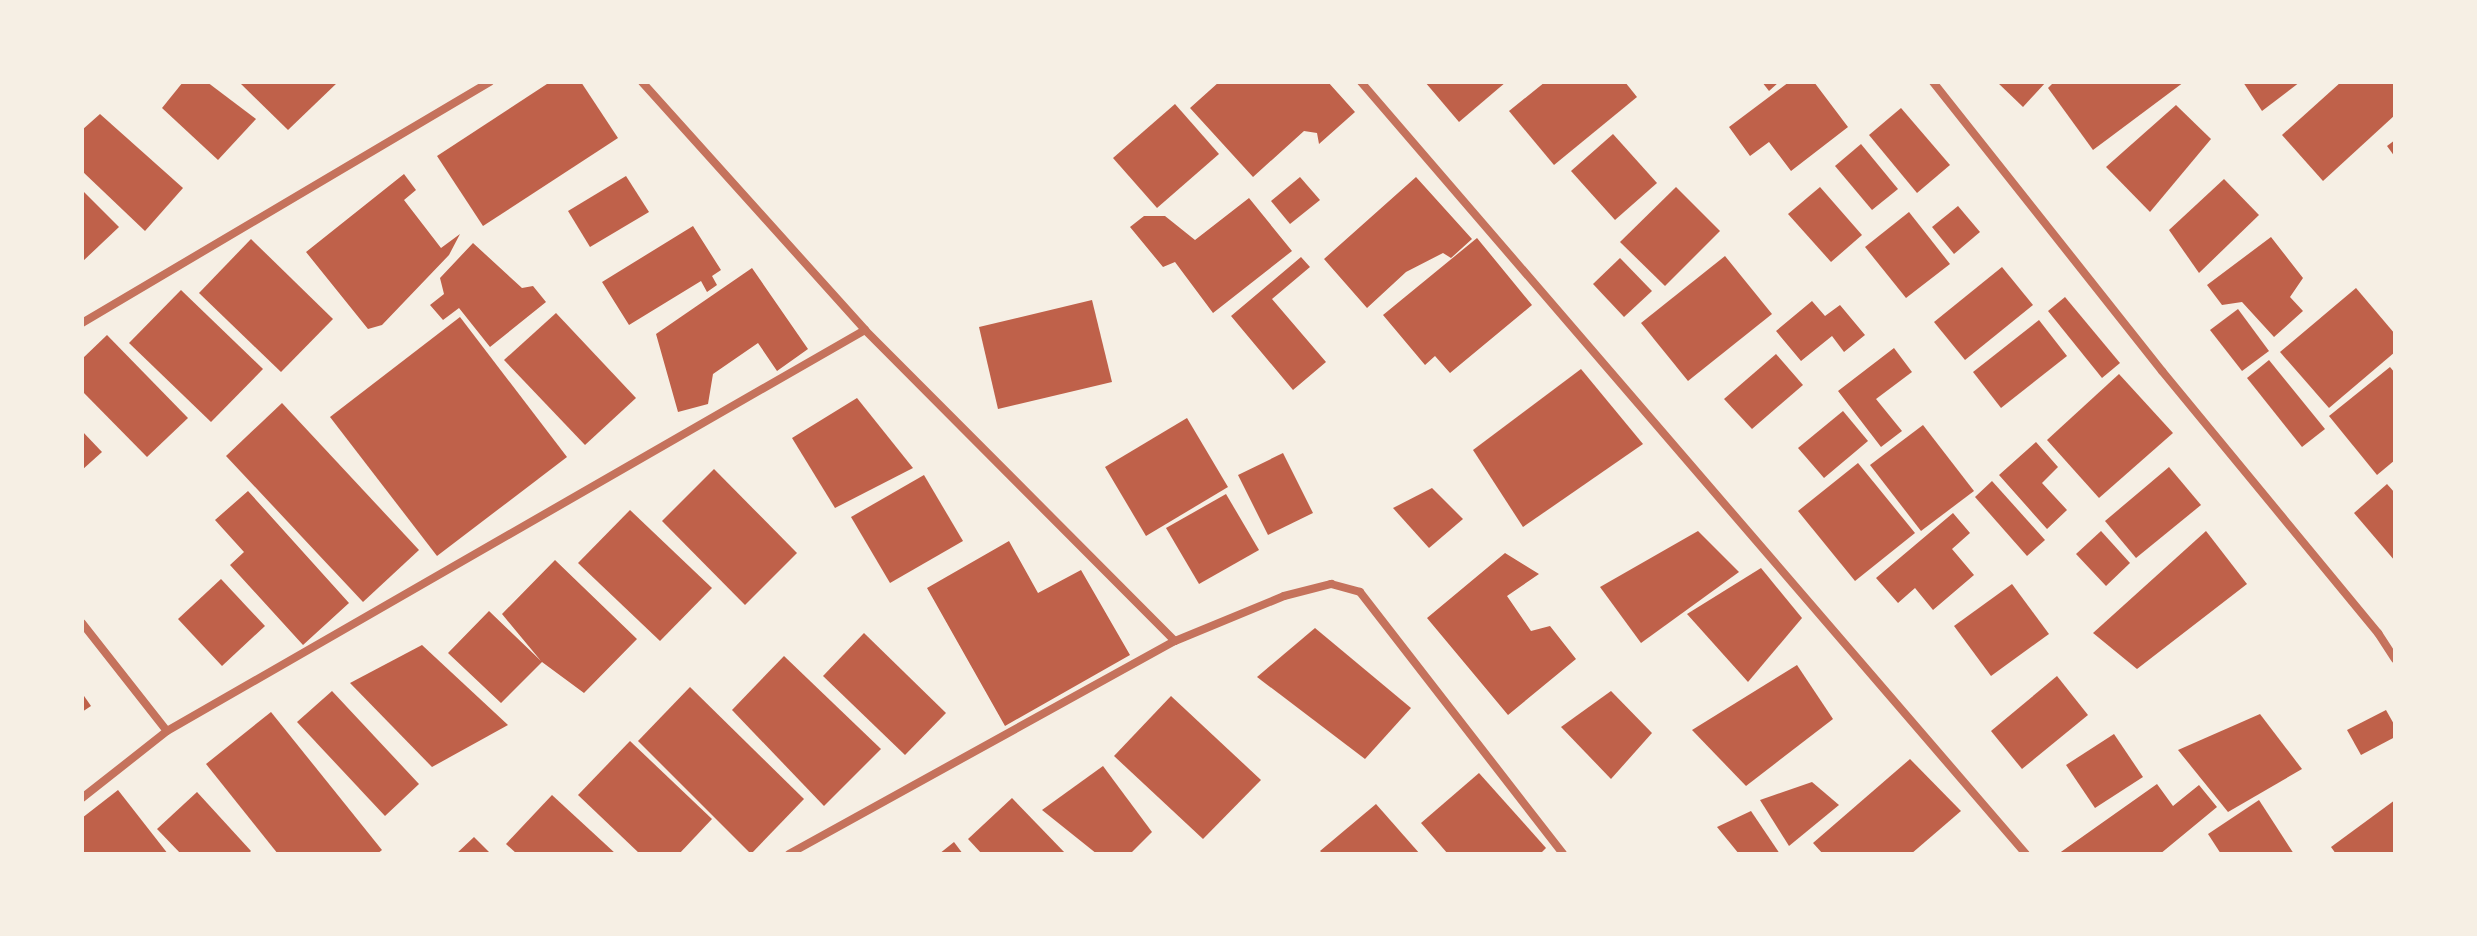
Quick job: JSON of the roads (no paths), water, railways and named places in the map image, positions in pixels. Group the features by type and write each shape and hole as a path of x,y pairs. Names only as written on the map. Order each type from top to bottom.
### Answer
{"street":[{"path":"82,323 490,82"},
{"path":"642,82 865,330 1175,641"},
{"path":"1361,82 2026,854"},
{"path":"1933,82 2162,371 2378,633 2395,659"},
{"path":"82,798 167,731 865,330"},
{"path":"789,854 1175,641 1284,596 1331,584 1360,592 1563,854"},
{"path":"82,623 167,731"}]}
